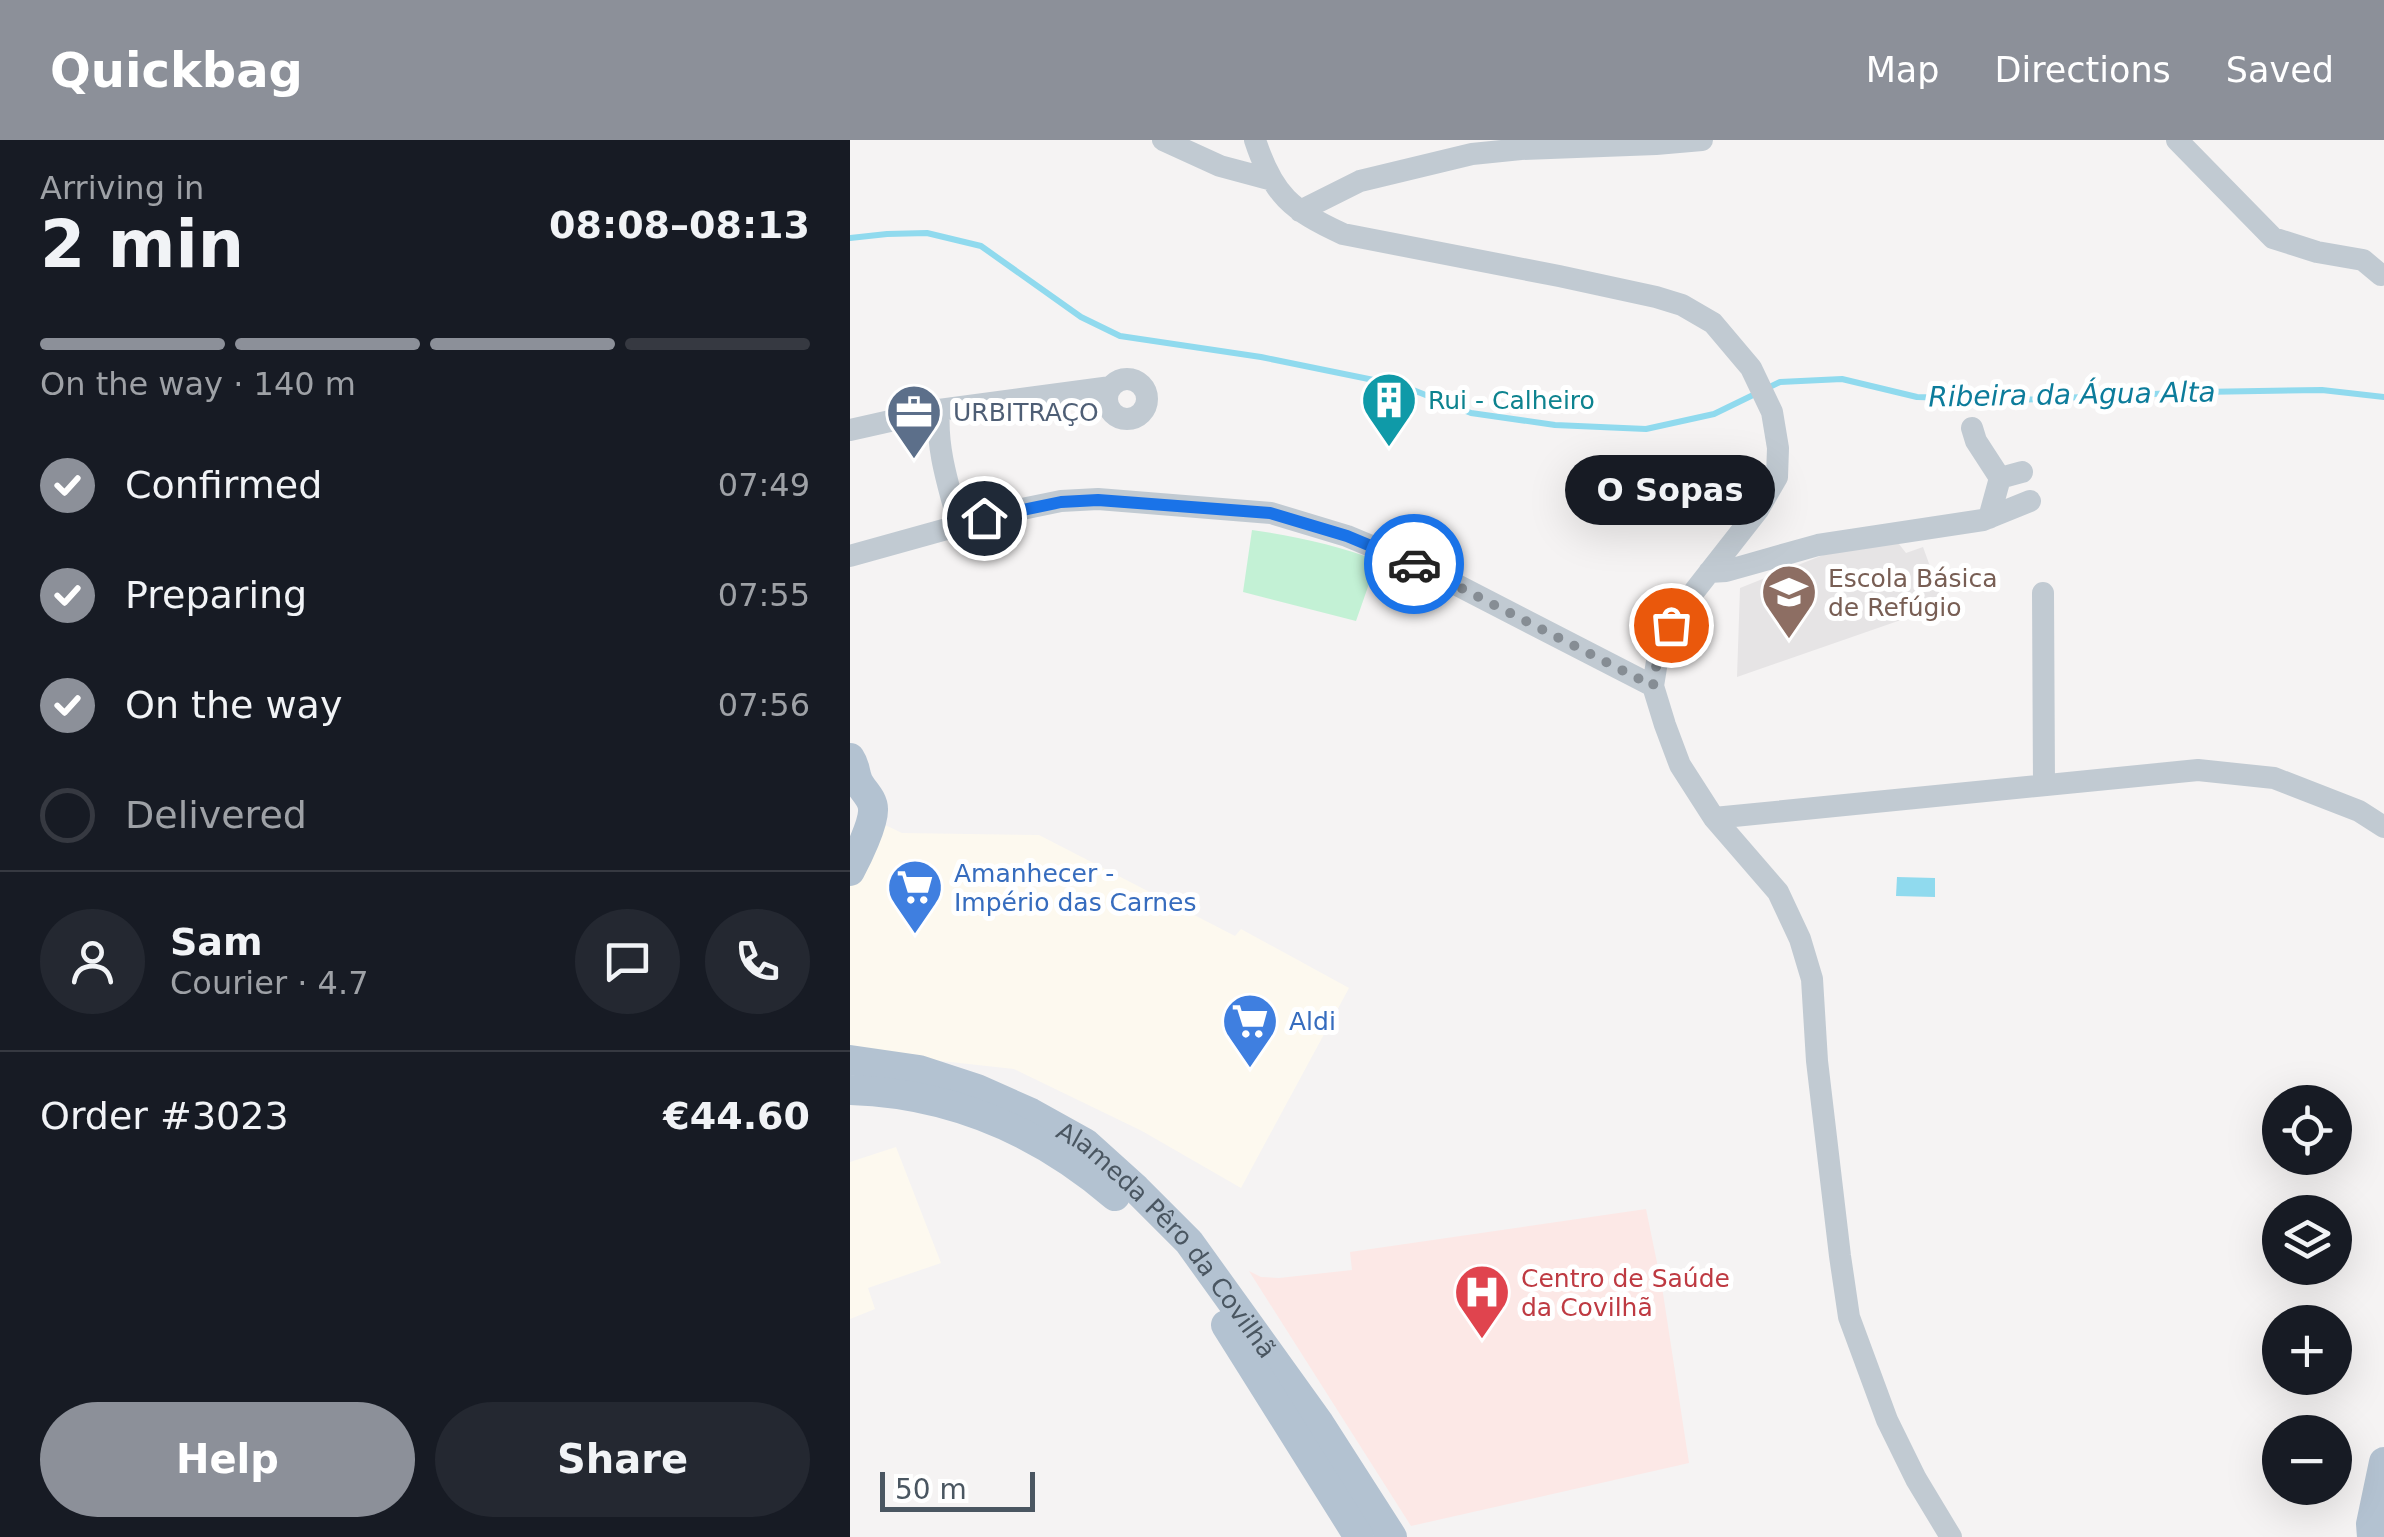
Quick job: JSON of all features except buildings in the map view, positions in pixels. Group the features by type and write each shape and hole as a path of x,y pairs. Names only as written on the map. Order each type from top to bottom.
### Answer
{"main road":[{"path":"850,871 874,809 867,791 853,773"},
{"name":"Alameda Pêro da Covilhã","path":"850,1060 919,1070 977,1089 1084,1144 1189,1242 1320,1423 1392,1537"},
{"name":"Alameda Pêro da Covilhã","path":"850,1090 913,1095 999,1122 1089,1174 1118,1199 1176,1256 1229,1328 1359,1537"},
{"path":"2372,1537 2371,1524 2384,1462"}],"street":[{"path":"1163,140 1220,166 1272,180"},
{"path":"1255,140 1264,169 1285,200 1312,220 1343,234 1682,304 1713,323 1756,378 1772,412 1778,448 1777,477 1758,510 1682,608 1660,643 1653,686 1680,765 1714,818 1778,892 1800,939 1812,979 1818,1061 1850,1317 1887,1420 1916,1480 1952,1537"},
{"path":"1300,211 1360,180 1521,144 1702,140"},
{"path":"2176,140 2272,238 2317,252 2363,260 2382,276"},
{"path":"850,430 939,410 1112,387"},
{"path":"939,410 943,462 959,524"},
{"path":"1972,428 1976,442 2011,475 1989,518"},
{"path":"850,556 959,524 1061,502 1098,500 1270,513 1347,536 1426,569 1653,686"},
{"path":"1709,572 1726,572 1818,544 1989,518 2030,501"},
{"path":"2042,593 2044,784"},
{"path":"1714,818 2198,770 2274,778 2359,812 2384,827"}],"shaded area":[{"name":"Escola Básica de Refúgio","path":"1891,540 1906,553 1923,547 1944,605 1737,677 1740,588 1833,551"},
{"path":"881,823 902,833 1039,835 1235,936 1241,929 1349,988 1241,1188 1142,1131 1014,1069 850,1051 850,884"},
{"path":"896,1147 941,1263 868,1288 875,1309 850,1319 850,1162"},
{"name":"Centro de Saúde da Covilhã","path":"1646,1209 1689,1463 1411,1526 1249,1271 1261,1277 1279,1278 1352,1270 1350,1252"}],"green space":[{"path":"1252,530 1317,542 1380,561 1356,621 1243,592"}],"water":[{"path":"1897,877 1935,878 1935,897 1896,896"}],"waterway":[{"name":"Ribeira da Água Alta","path":"850,238 927,233 981,246 1081,317 1120,336 1261,357 1403,386 1471,413 1555,425 1646,429 1714,414 1780,382 1842,379 1917,397 2014,400 2322,390 2384,397"}],"way so far":[{"path":"1414,564 1653,686 1660,643 1671,625"}],"place":[{"name":"Rui - Calheiro","path":"1389,449"},
{"name":"URBITRAÇO","path":"914,461"},
{"name":"O Sopas","path":"1671,625"},
{"name":"Escola Básica de Refúgio","path":"1789,641"},
{"name":"Amanhecer - Império das Carnes","path":"915,936"},
{"name":"Aldi","path":"1250,1070"},
{"name":"Centro de Saúde da Covilhã","path":"1482,1341"}],"route":[{"path":"984,518 1061,502 1098,500 1270,513 1347,536 1414,564"}]}
